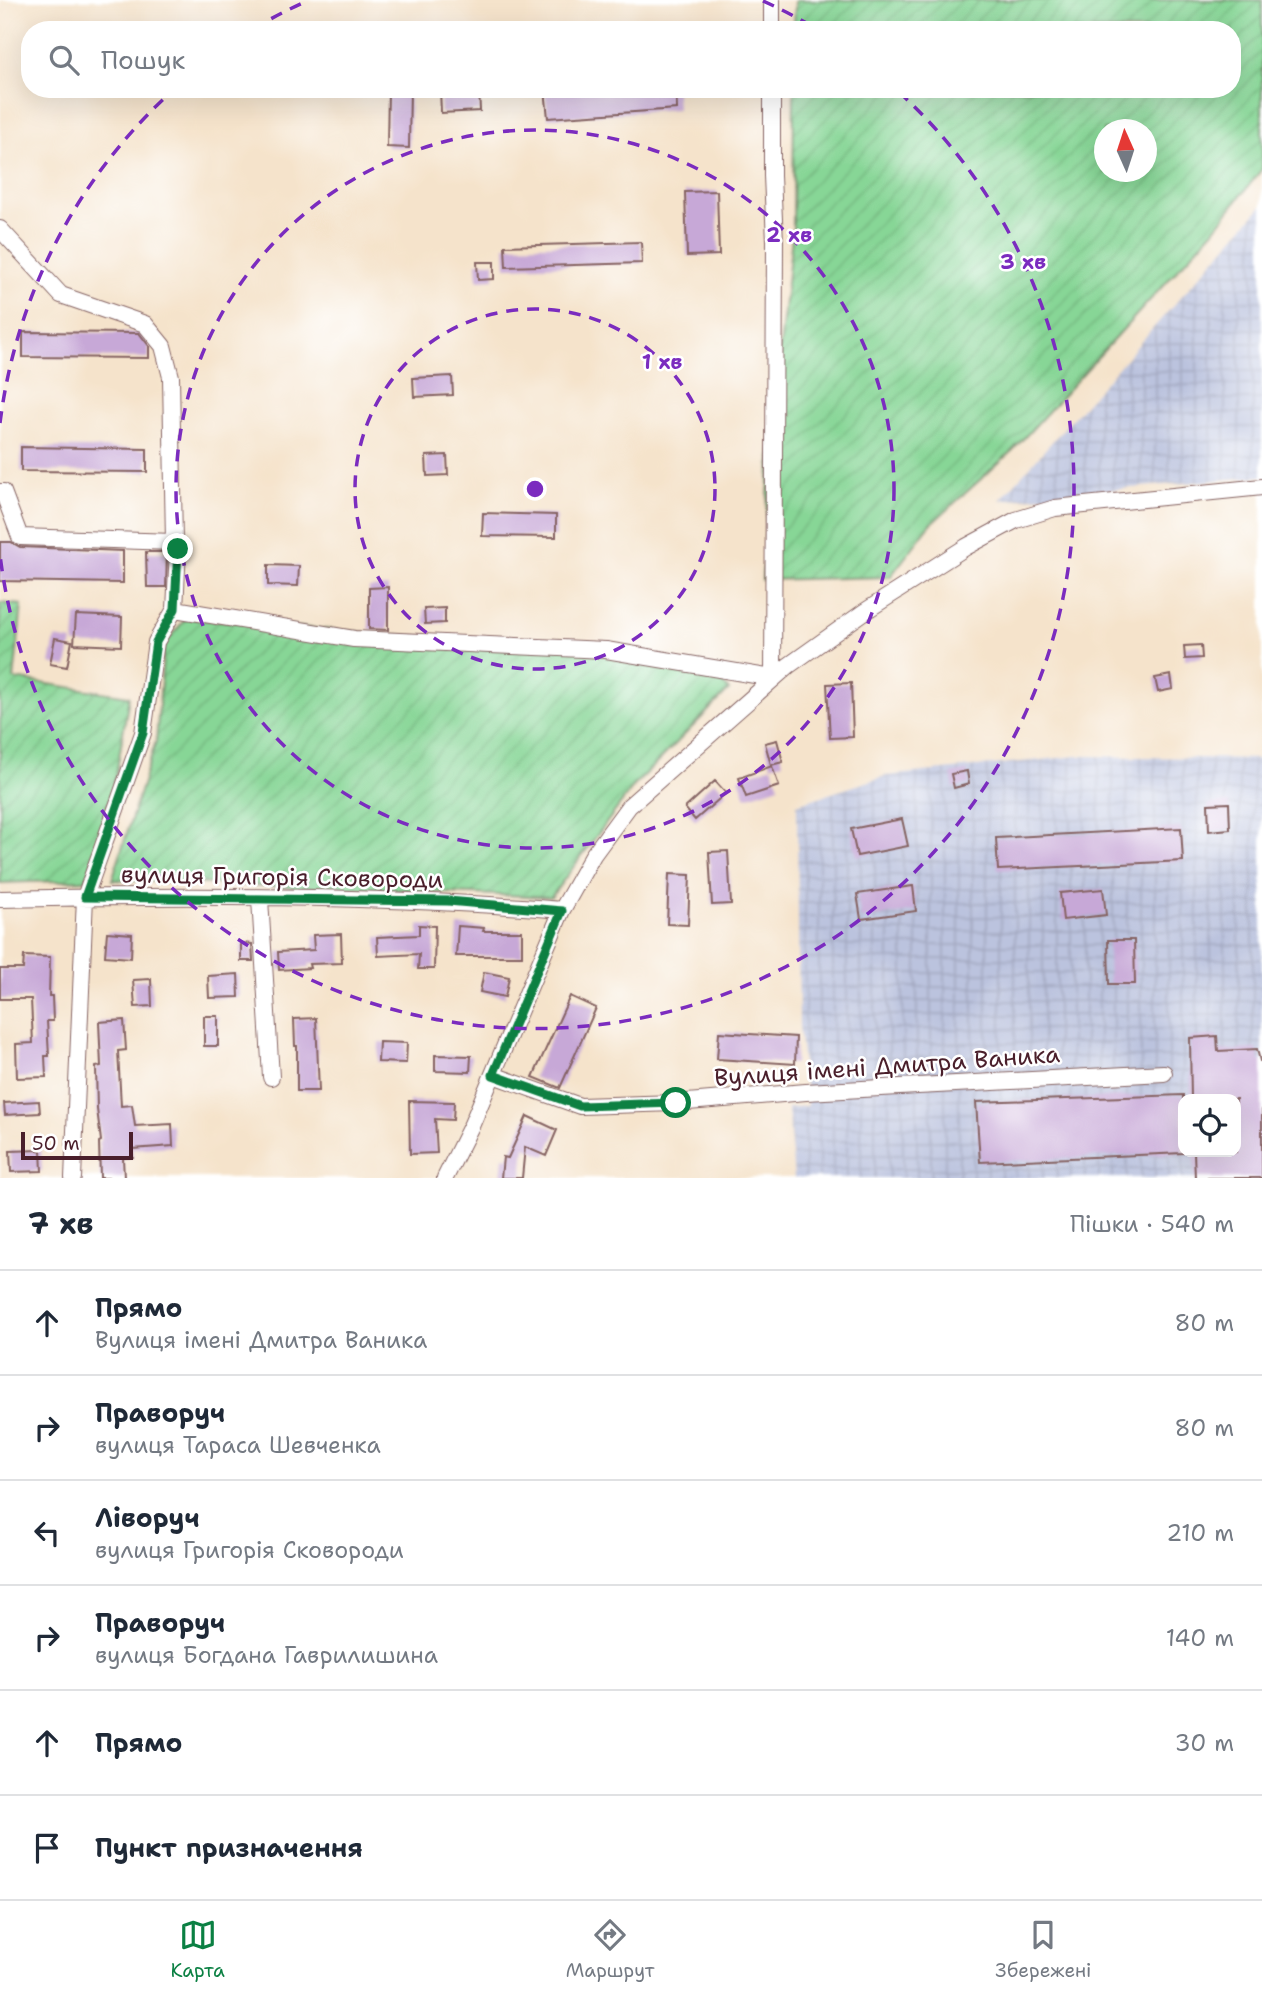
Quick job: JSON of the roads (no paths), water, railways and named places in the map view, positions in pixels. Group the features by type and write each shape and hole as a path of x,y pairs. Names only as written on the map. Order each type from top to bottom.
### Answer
{"street":[{"path":"772,0 772,21"},
{"path":"175,609 354,639 606,650 774,677 775,241 772,98"},
{"path":"0,229 61,295 145,324 163,346 171,377 174,542 178,549 175,609 156,642 143,733 85,897 73,1178"},
{"path":"445,1178 472,1124 562,911 593,855 629,806 788,666 864,612 966,547 1016,520 1055,508 1262,487"},
{"path":"0,492 3,492 20,537 174,542"},
{"name":"вулиця Григорія Сковороди","path":"0,899 85,897 448,901 562,911"},
{"path":"260,899 271,1077"},
{"name":"Вулиця імені Дмитра Ваника","path":"493,1075 580,1106 676,1103 820,1091 1164,1073"}]}
